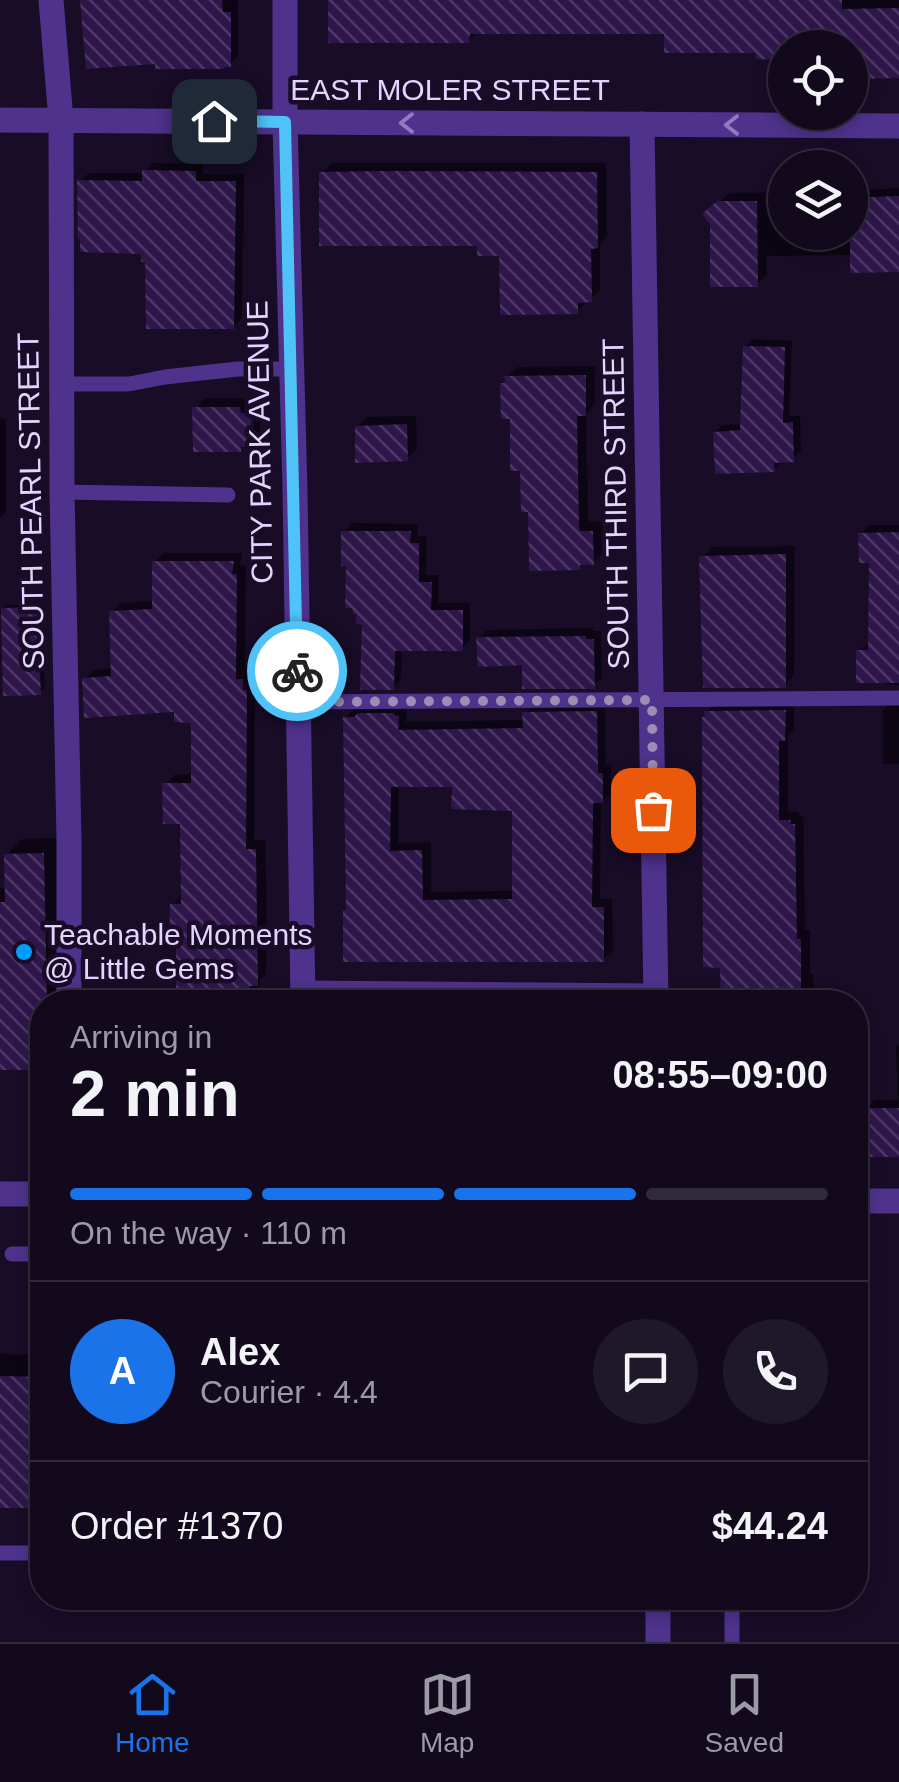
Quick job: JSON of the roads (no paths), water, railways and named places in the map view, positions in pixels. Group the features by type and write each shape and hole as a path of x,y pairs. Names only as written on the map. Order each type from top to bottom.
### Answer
{"street":[{"name":"SOUTH PEARL STREET","path":"51,0 61,120 69,990"},
{"name":"CITY PARK AVENUE","path":"285,0 302,990"},
{"name":"EAST MOLER STREET","path":"0,120 899,126"},
{"name":"SOUTH THIRD STREET","path":"642,124 656,990"},
{"path":"0,1194 30,1194"},
{"path":"868,1201 899,1201"},
{"path":"658,1610 658,1642"}],"lane":[{"path":"62,384 129,384 238,369 292,369"},
{"path":"62,492 228,494"},
{"path":"298,702 899,698"},
{"path":"12,1254 30,1254"},
{"path":"0,1553 30,1553"},
{"path":"732,1610 732,1642"}],"place":[{"name":"Teachable Moments @ Little Gems","path":"24,952"}]}
